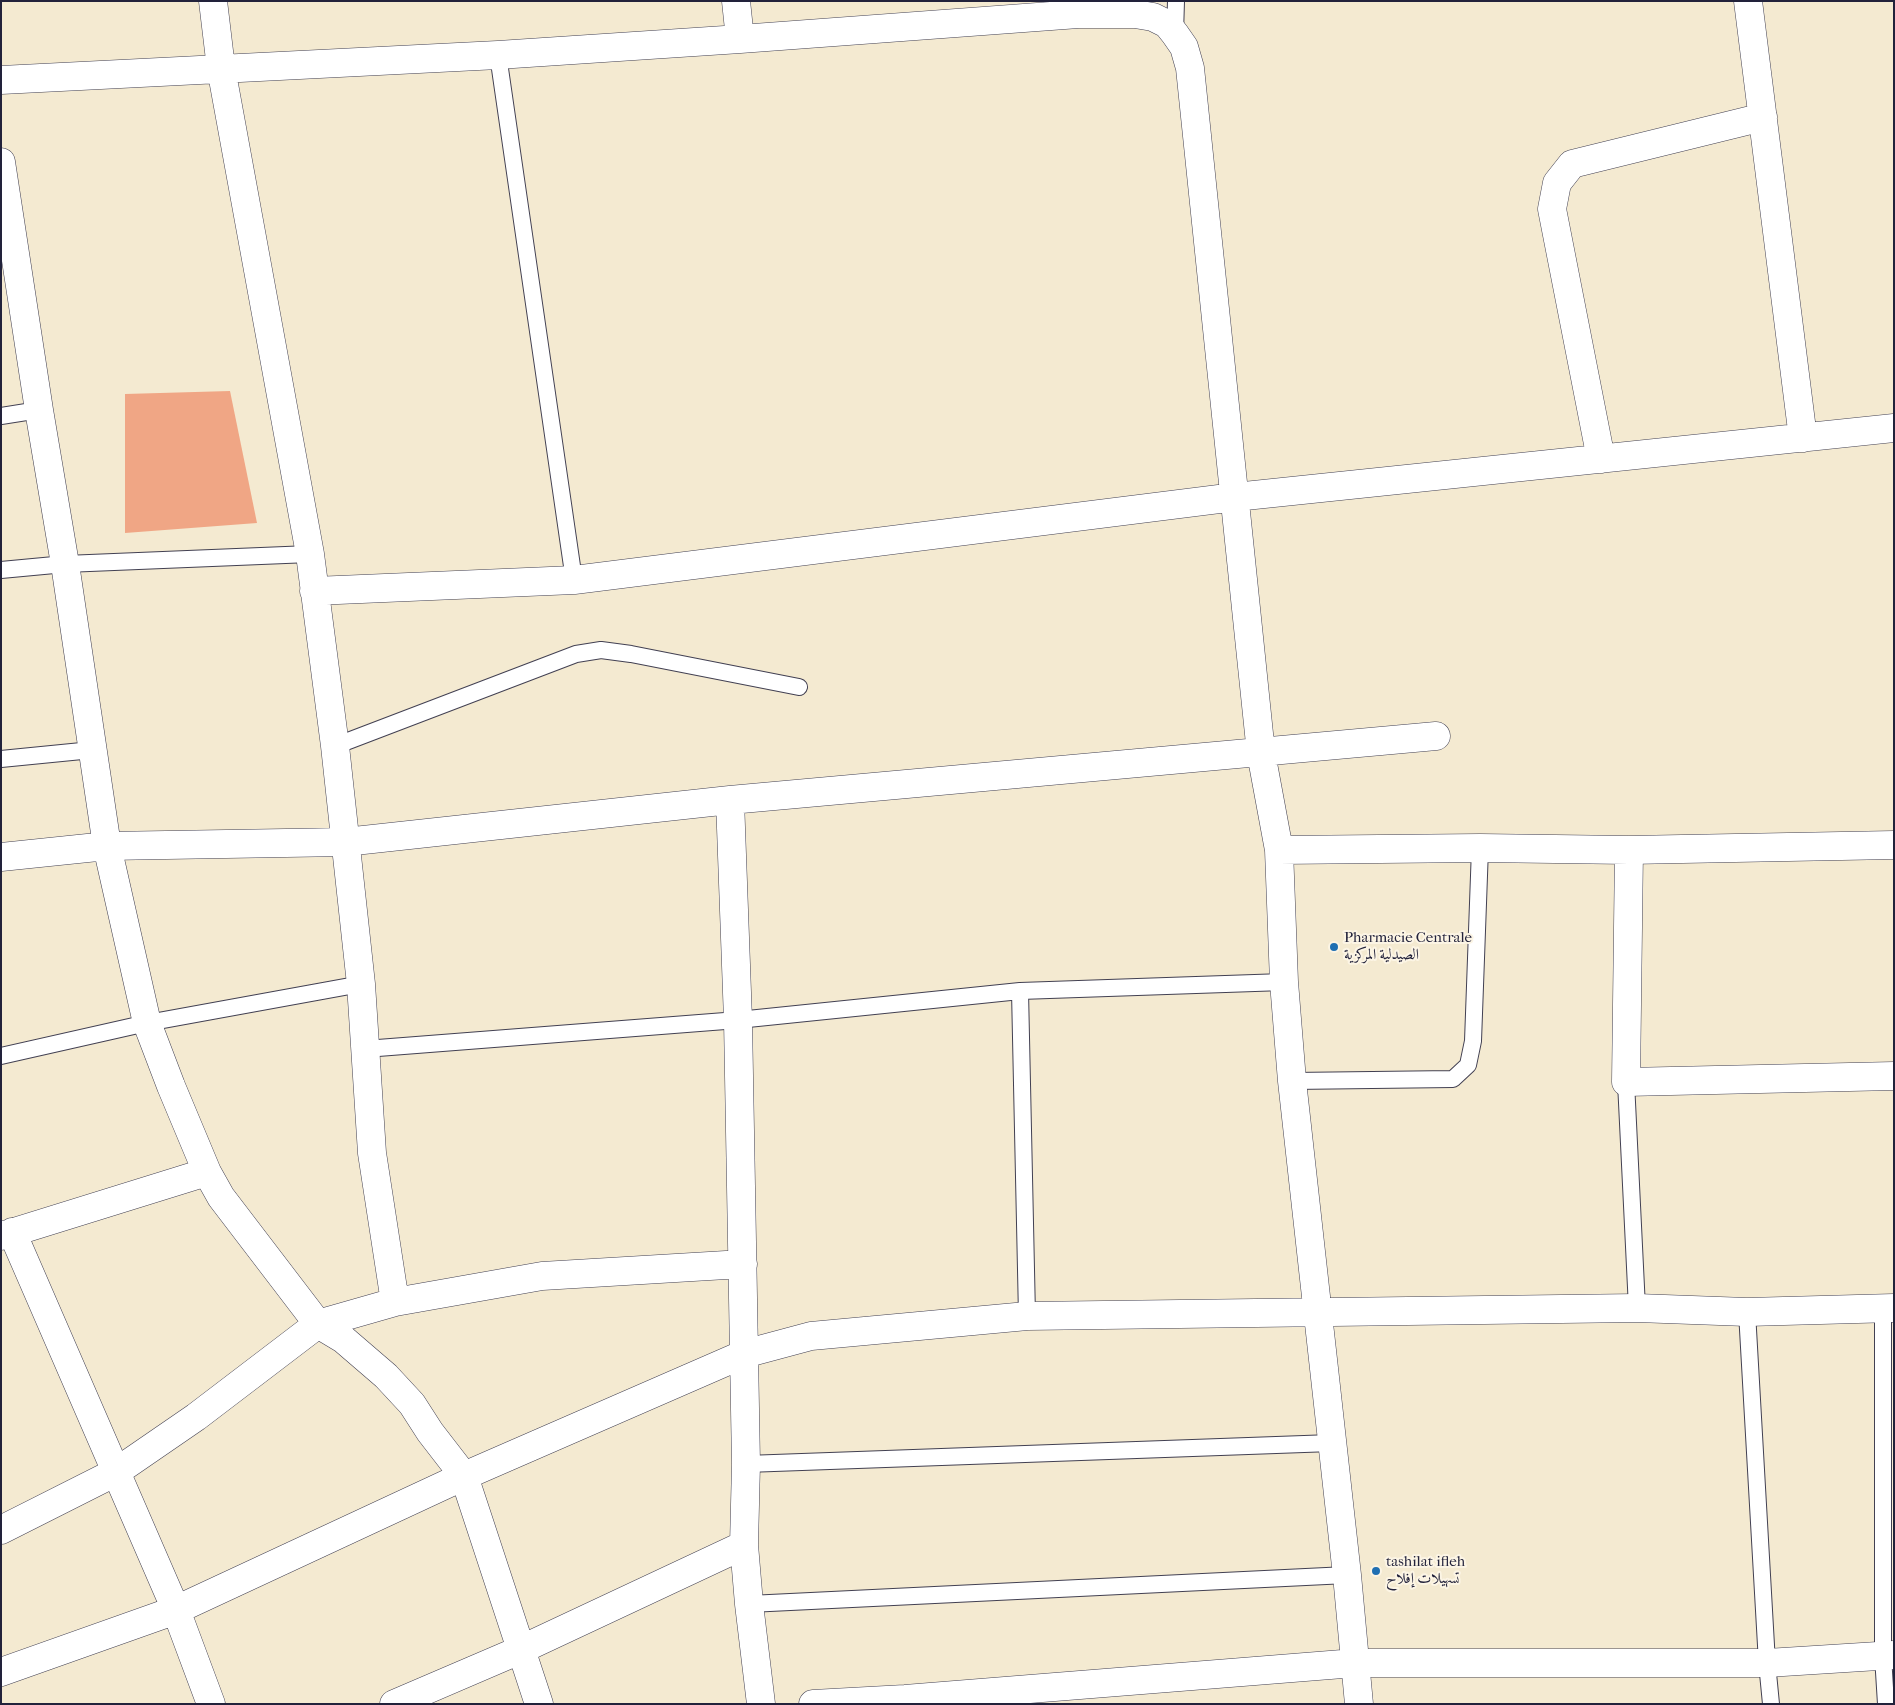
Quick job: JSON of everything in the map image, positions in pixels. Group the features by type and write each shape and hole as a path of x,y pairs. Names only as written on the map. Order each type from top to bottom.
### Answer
{"street":[{"path":"213,1 222,68 310,554 335,746 361,984 372,1153 395,1302"},
{"path":"736,1 740,39"},
{"path":"1748,1 1803,438"},
{"path":"1,80 498,55 1078,14 1135,14 1153,17 1168,24 1184,48 1190,68 1261,753 1280,850 1284,982 1292,1081 1347,1575 1359,1704"},
{"path":"1601,459 1552,209 1558,183 1572,164 1763,117"},
{"path":"1,162 65,564 106,846 147,1023 207,1172 222,1197 318,1324 343,1339 386,1376 412,1404 430,1432 464,1476 539,1704"},
{"path":"314,591 574,580 1235,497 1894,428"},
{"path":"1,857 106,846 345,842 730,800 1436,736"},
{"path":"730,800 738,1020 743,1264 746,1464 744,1545 761,1704"},
{"path":"1280,850 1480,848 1629,850 1894,845"},
{"path":"1629,850 1626,1082 1894,1076"},
{"path":"207,1172 7,1234 116,1472 176,1610 211,1704"},
{"path":"1,1530 116,1472 196,1417 318,1324 395,1302 542,1276 743,1264"},
{"path":"1,1672 176,1610 464,1476 744,1354 811,1336 1028,1316 1637,1308 1747,1312 1888,1308"},
{"path":"394,1704 520,1650 744,1545"},
{"path":"813,1704 906,1701 1355,1662 1767,1662 1888,1655"}],"lane":[{"path":"1175,34 1176,1"},
{"path":"498,55 574,580"},
{"path":"1,416 39,410"},
{"path":"1,570 65,564 310,554"},
{"path":"335,746 576,654 601,650 799,687"},
{"path":"1,759 92,750"},
{"path":"1292,1081 1453,1079 1468,1065 1473,1040 1480,848"},
{"path":"365,1049 738,1020 1020,991 1284,982"},
{"path":"1,1056 147,1023 361,984"},
{"path":"1020,991 1028,1316"},
{"path":"1626,1082 1637,1308"},
{"path":"1886,1704 1888,1655 1888,1308"},
{"path":"1747,1312 1767,1662 1772,1704"},
{"path":"746,1464 1332,1443"},
{"path":"749,1604 1347,1575"}],"building":[{"path":"230,391 257,523 125,533 125,394"}],"place":[{"name":"Pharmacie Centrale الصيدلية المركزية","path":"1334,947"},
{"name":"tashilat ifleh تسهيلات إفلاح","path":"1376,1571"}]}
